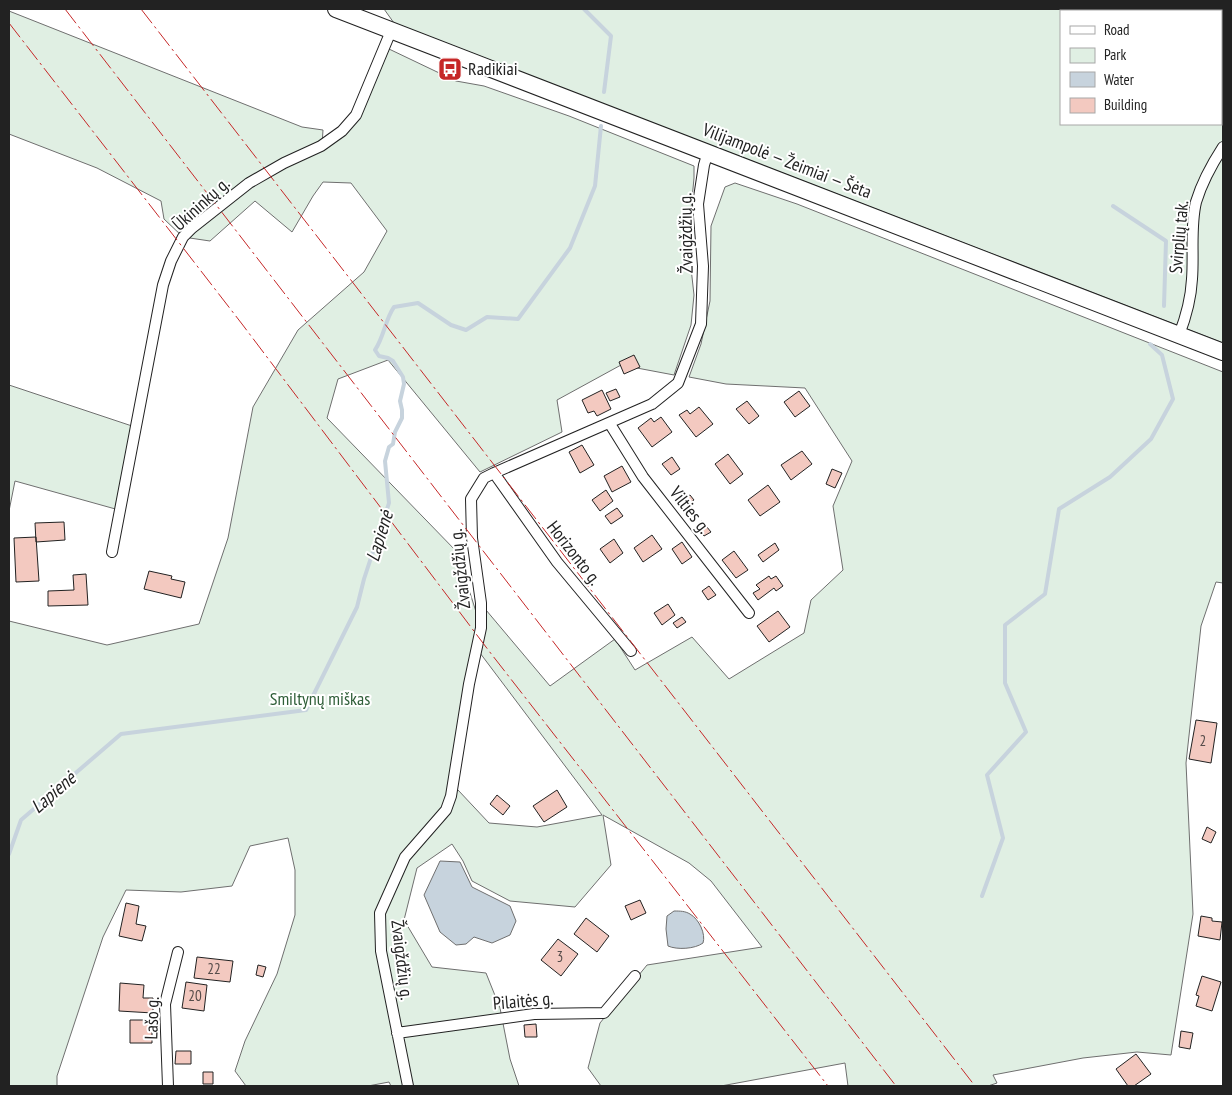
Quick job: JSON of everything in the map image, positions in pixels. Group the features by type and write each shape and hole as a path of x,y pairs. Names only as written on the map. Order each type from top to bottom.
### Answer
{"main road":[{"name":"Vilijampolė — Žeimiai — Šėta","path":"336,9 366,14 391,31 1223,352"}],"street":[{"name":"Ūkininkų g.","path":"112,552 164,285 171,261 183,237 249,183 284,163 322,146 342,131 356,114 391,31"},
{"name":"Svirplių tak.","path":"1179,335 1188,307 1192,281 1193,221 1196,203 1203,182 1223,147"},
{"name":"Žvaigždžių g.","path":"408,1086 396,1033 382,951 380,913 405,857 446,810 452,796 469,684 481,628 481,603 472,538 471,499 484,478 494,472 610,424 652,404 678,383 701,324 703,266 698,204 708,152"},
{"name":"Vilties g.","path":"610,424 643,477 749,613"},
{"name":"Horizonto g.","path":"494,472 558,562 631,651"},
{"name":"Lašo g.","path":"168,1086 165,1004 178,952"},
{"name":"Pilaitės g.","path":"396,1033 534,1014 604,1013 635,976"}],"green space":[{"path":"384,9 1223,9 1223,343 394,23"},
{"name":"Smiltynų miškas","path":"9,11 302,127 323,130 322,145 341,138 359,115 389,49 456,81 484,86 569,116 694,166 688,241 694,295 691,325 674,375 621,365 557,400 562,432 480,472 388,360 338,379 327,418 457,552 478,618 449,789 458,790 489,823 537,827 602,815 480,653 486,610 550,686 615,639 635,670 692,637 729,679 804,633 811,600 843,570 833,506 852,461 805,388 726,384 689,377 701,344 710,301 711,226 725,187 735,183 797,204 1223,372 1223,583 1216,582 1201,626 1186,763 1193,914 1171,1055 1137,1052 1083,1058 993,1075 997,1083 988,1086 848,1086 845,1063 721,1086 601,1086 588,1068 600,1023 647,965 762,947 711,881 689,863 603,815 611,865 575,907 510,901 472,881 463,861 452,844 417,868 404,920 432,967 486,973 500,1008 510,1059 519,1086 391,1086 389,1082 368,1086 246,1086 235,1071 245,1041 277,974 295,915 295,870 288,838 250,846 232,886 181,892 126,890 103,937 57,1076 57,1086 9,1086 9,621 107,645 199,624 228,538 253,407 298,330 364,272 387,231 351,183 323,182 292,232 255,201 210,241 183,237 164,219 161,201 97,168 9,134"},
{"path":"9,385 135,427 119,510 15,481 9,511"}],"water":[{"path":"440,861 460,862 472,887 510,906 516,921 510,935 492,943 474,937 466,944 456,945 440,932 424,895"},
{"path":"674,911 686,912 696,919 703,931 703,943 695,947 686,948 668,946 667,916"}],"building":[{"path":"634,355 640,367 624,374 619,362"},
{"path":"616,389 620,397 610,401 606,393"},
{"path":"602,390 611,409 597,416 594,411 588,413 582,400"},
{"path":"799,391 810,406 795,417 784,402"},
{"path":"747,401 759,416 749,424 736,409"},
{"path":"699,407 713,424 696,437 679,415 687,410 690,414"},
{"path":"661,417 672,432 652,447 638,428 651,418 654,422"},
{"path":"582,445 594,465 580,473 569,452"},
{"path":"802,451 812,464 791,480 781,465"},
{"path":"728,454 743,474 730,484 715,464"},
{"path":"672,457 680,469 671,475 662,464"},
{"path":"622,466 631,482 612,492 604,476"},
{"path":"832,469 842,473 835,488 826,484"},
{"path":"768,485 780,502 760,516 748,500"},
{"path":"606,490 613,501 600,511 592,500"},
{"path":"690,495 694,500 687,505 683,499"},
{"path":"617,508 623,516 611,524 605,516"},
{"path":"702,521 711,532 704,536 696,525"},
{"path":"64,522 65,540 36,542 35,523"},
{"path":"652,535 662,549 643,562 634,548"},
{"path":"36,537 39,581 16,582 14,538"},
{"path":"614,539 623,553 610,563 600,549"},
{"path":"682,542 692,557 682,564 672,549"},
{"path":"775,543 779,550 763,562 758,555"},
{"path":"734,551 748,570 736,578 722,560"},
{"path":"149,571 172,576 171,579 185,582 181,598 144,589"},
{"path":"86,574 88,605 48,606 48,591 74,590 73,575"},
{"path":"769,576 771,579 776,576 783,586 776,591 774,588 758,600 753,593 760,589 756,585"},
{"path":"709,586 716,595 708,600 702,591"},
{"path":"668,604 675,615 662,625 654,613"},
{"path":"778,611 790,627 769,642 757,626"},
{"path":"682,617 686,622 677,628 673,623"},
{"path":"1196,720 1217,723 1211,763 1189,759"},
{"path":"557,790 567,807 544,822 533,806"},
{"path":"497,795 510,806 503,815 490,804"},
{"path":"1207,827 1216,832 1211,843 1202,839"},
{"path":"640,900 646,913 631,920 625,906"},
{"path":"126,903 139,906 136,924 146,926 142,941 119,936"},
{"path":"1201,916 1212,918 1212,921 1222,922 1220,940 1198,936"},
{"path":"586,918 609,936 597,952 574,934"},
{"path":"558,939 578,954 561,976 541,960"},
{"path":"197,957 233,961 230,982 194,978"},
{"path":"258,965 266,967 263,977 256,975"},
{"path":"1202,976 1221,982 1212,1011 1196,1006 1199,996 1196,995"},
{"path":"186,982 207,985 204,1011 182,1008"},
{"path":"120,983 144,985 143,998 153,998 153,1013 119,1011"},
{"path":"130,1020 152,1020 152,1043 130,1043"},
{"path":"536,1024 537,1037 525,1037 524,1025"},
{"path":"1181,1031 1193,1033 1190,1049 1179,1047"},
{"path":"176,1051 191,1051 191,1064 175,1064"},
{"path":"1136,1054 1151,1074 1134,1086 1128,1086 1116,1069"},
{"path":"203,1072 213,1072 213,1084 203,1084"}],"waterway":[{"name":"Lapienė","path":"584,9 611,36 604,92"},
{"name":"Lapienė","path":"9,854 21,820 121,734 306,710 357,607 364,579 389,503 385,461 402,418 400,401 404,384 403,377 393,361 379,356 375,350 381,340 388,317 394,307 418,303 451,325 466,330 487,317 518,319 570,248 595,186 601,126"},
{"path":"1113,206 1166,241 1164,306"},
{"path":"982,896 1003,838 987,775 1026,732 1005,683 1005,625 1045,594 1059,509 1110,477 1151,439 1173,399 1162,355 1150,344"}],"power":[{"path":"65,9 896,1086"},
{"path":"141,9 975,1086"},
{"path":"9,23 242,324 489,651 828,1086"}],"place":[{"name":"Radikiai","path":"450,69"}]}
